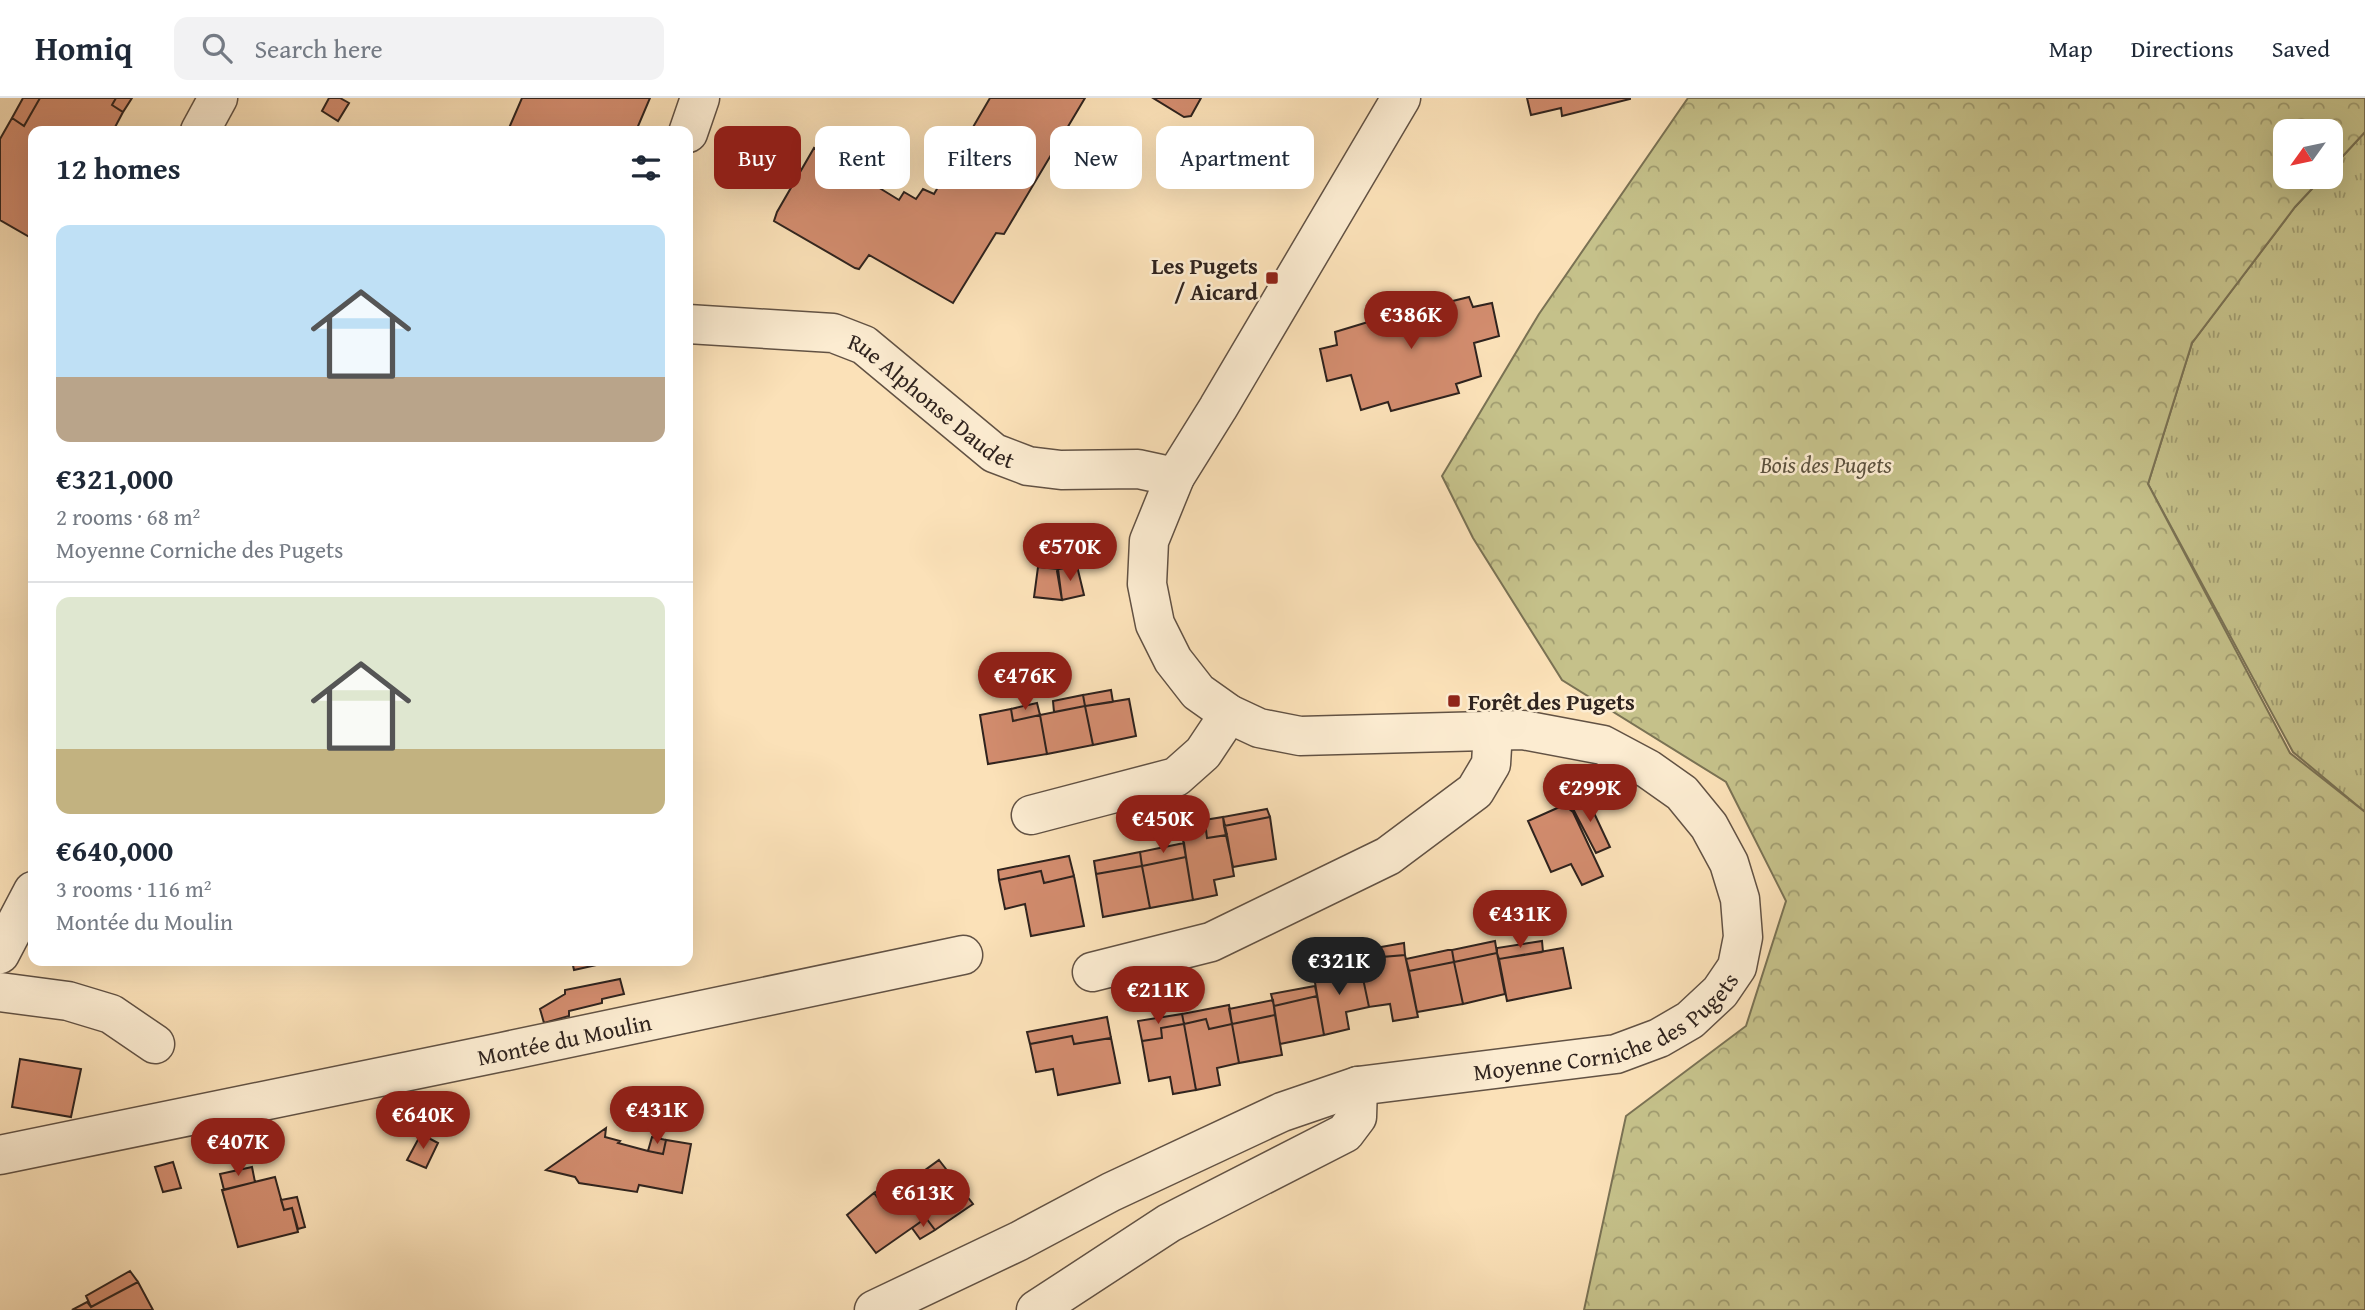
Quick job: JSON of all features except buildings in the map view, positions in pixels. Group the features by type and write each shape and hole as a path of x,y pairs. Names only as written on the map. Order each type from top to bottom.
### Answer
{"street":[{"path":"203,126 218,98"},
{"path":"690,126 701,98"},
{"name":"Moyenne Corniche des Pugets","path":"874,1310 1019,1241 1111,1192 1282,1112 1358,1086 1616,1054 1659,1038 1690,1020 1720,992 1737,967 1743,937 1740,899 1729,863 1709,826 1682,793 1648,769 1604,745 1523,730 1300,736 1259,728 1229,714 1198,692 1173,660 1155,624 1147,584 1149,541 1175,477 1401,98"},
{"name":"Rue Alphonse Daudet","path":"693,324 833,333 864,345 994,453 1028,466 1061,470 1138,469 1175,477"},
{"path":"1031,815 1176,777 1203,753 1229,714"},
{"path":"1092,972 1211,942 1388,856 1475,791 1491,764 1493,731"},
{"path":"0,954 28,901"},
{"name":"Montée du Moulin","path":"0,1154 963,955"},
{"path":"0,992 68,1001 111,1014 155,1044"},
{"path":"1036,1310 1169,1223 1345,1133 1357,1117 1358,1086"}],"green space":[{"name":"Bois des Pugets","path":"1688,98 2365,98 2365,132 2343,156 2343,119 2273,119 2273,189 2312,189 2295,207 2192,343 2148,484 2290,753 2365,812 2365,1310 1584,1310 1626,1116 1746,1026 1786,901 1726,782 1562,680 1473,538 1442,476 1539,314"},
{"path":"2365,132 2365,812 2293,752 2148,484 2192,343 2295,207 2312,189 2343,189 2343,156"}],"place":[{"name":"Les Pugets / Aicard","path":"1272,278"},
{"name":"Forêt des Pugets","path":"1454,701"}]}
